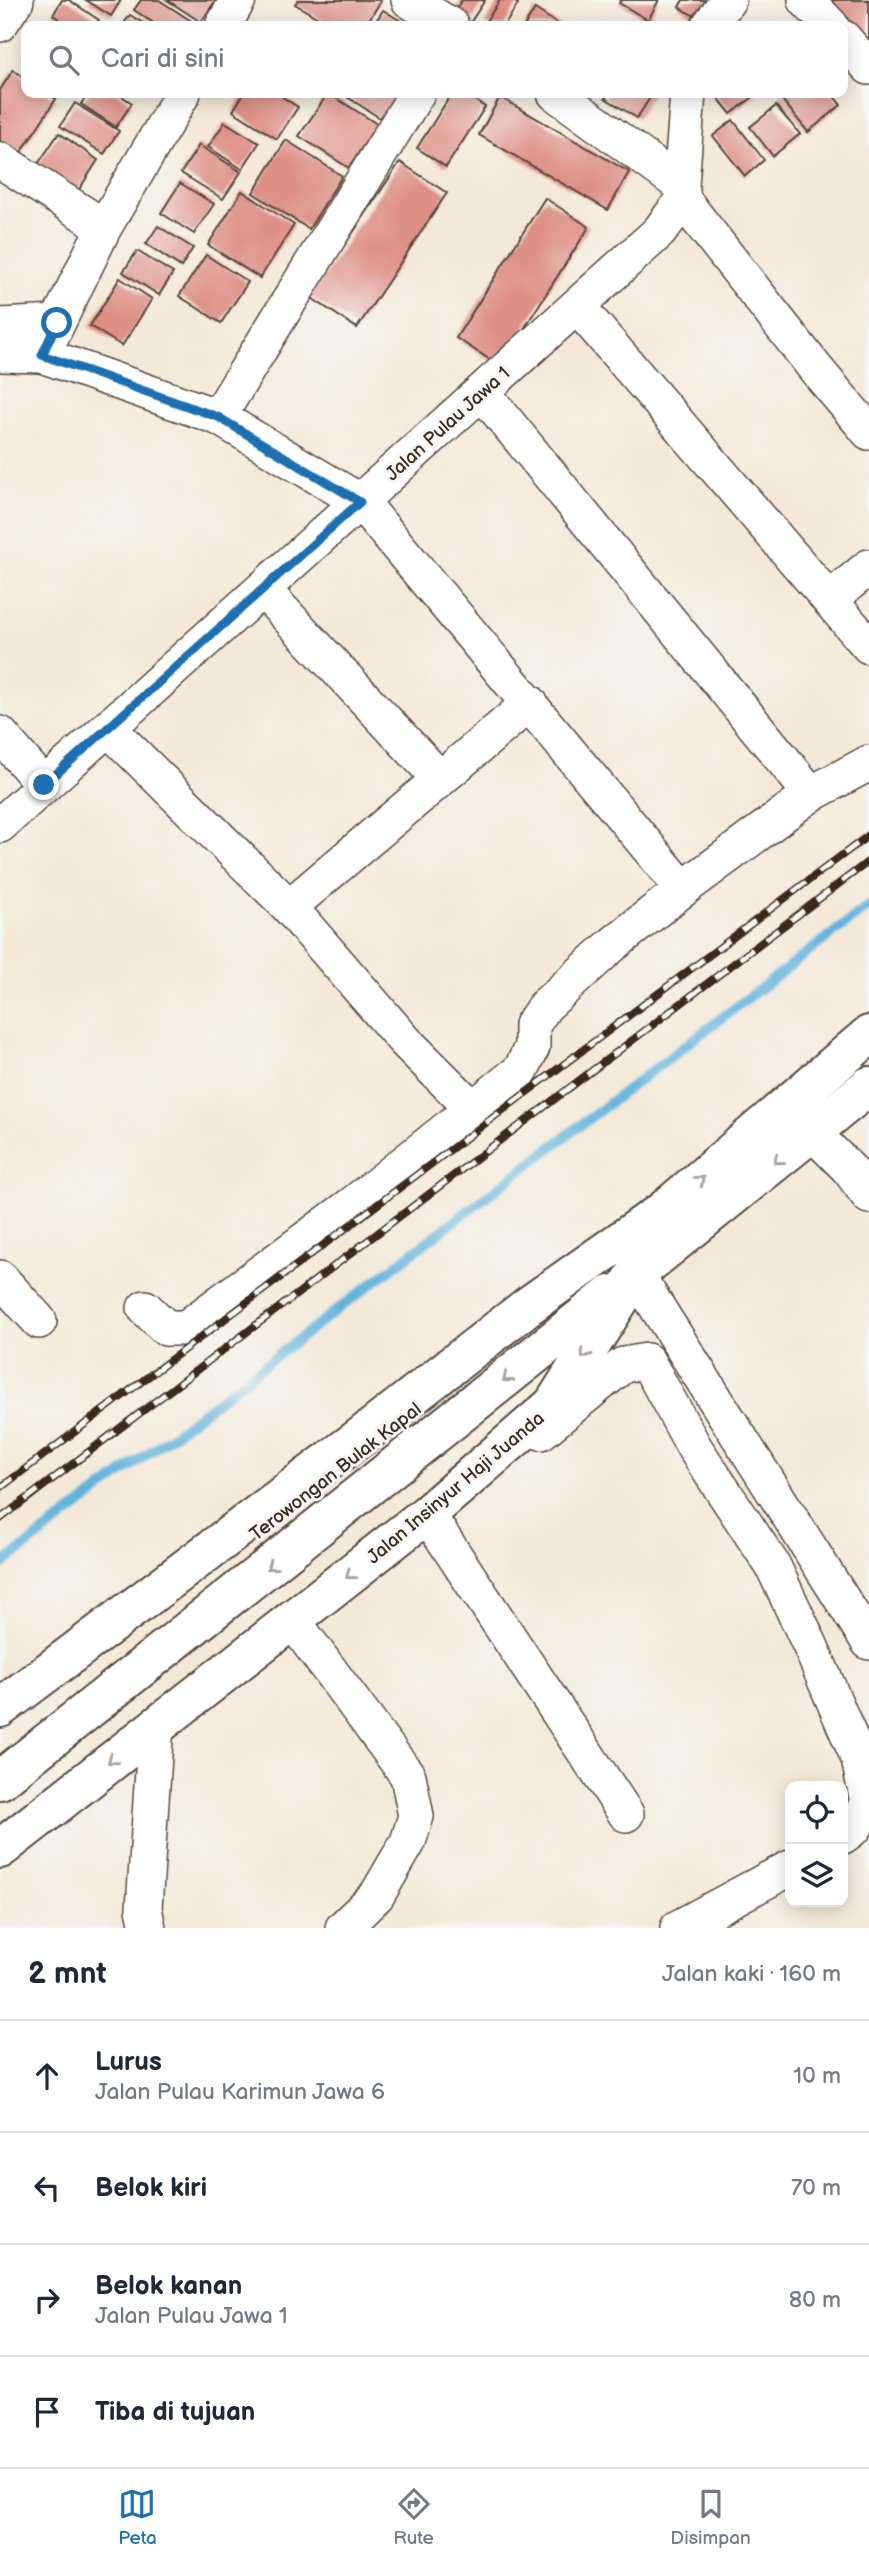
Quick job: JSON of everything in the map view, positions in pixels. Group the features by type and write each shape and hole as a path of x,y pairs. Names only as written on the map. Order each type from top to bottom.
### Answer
{"highway":[{"path":"0,1708 403,1405 528,1306 664,1210 869,1035"},
{"name":"Jalan Insinyur Haji Juanda","path":"0,1849 430,1517 553,1405 636,1274 869,1086"},
{"name":"Terowongan Bulak Kapal","path":"0,1724 368,1447 664,1210"},
{"name":"Terowongan Bulak Kapal","path":"0,1780 636,1274"}],"street":[{"path":"0,24 16,0"},
{"path":"226,21 238,0"},
{"path":"409,0 443,21"},
{"path":"712,21 727,0"},
{"path":"806,0 826,21"},
{"path":"848,43 869,66"},
{"path":"42,355 104,227 180,98"},
{"path":"218,417 415,98"},
{"path":"561,98 682,192 815,368 869,432"},
{"path":"682,192 688,98"},
{"path":"0,160 104,227"},
{"name":"Jalan Pulau Jawa 1","path":"0,825 659,232 682,192"},
{"path":"577,306 869,646"},
{"path":"0,326 57,323"},
{"path":"0,354 42,355 218,417 360,502 683,889"},
{"path":"482,392 811,794"},
{"path":"830,599 869,567"},
{"path":"263,590 440,779"},
{"path":"289,907 530,703"},
{"path":"108,728 289,907 405,1041 473,1109"},
{"path":"0,734 44,785"},
{"path":"145,1308 166,1328 186,1328 354,1204 521,1070 531,1047 532,1025 545,1006 611,946 811,794 869,763"},
{"path":"812,1132 849,1169 869,1196"},
{"path":"636,1274 869,1642"},
{"path":"0,1278 39,1321"},
{"path":"626,1814 430,1517 623,1365 647,1361 694,1447 773,1566 859,1759 868,1801 855,1827 848,1832"},
{"path":"292,1621 408,1776 416,1816 408,1842 377,1895 343,1928"},
{"path":"148,1928 145,1908 156,1726"},
{"path":"678,1928 785,1871"}],"building":[{"path":"62,0 69,0 99,20 62,21 53,15"},
{"path":"86,0 121,0 111,16"},
{"path":"141,0 159,0 191,21 150,21 134,10"},
{"path":"167,0 216,0 199,21"},
{"path":"298,0 381,1 368,21 323,21 295,4"},
{"path":"462,0 485,0 471,21 454,12"},
{"path":"500,0 512,0 518,4 507,21 486,21"},
{"path":"621,0 659,0 648,20 619,3"},
{"path":"683,0 708,0 698,18 679,7"},
{"path":"833,0 869,0 869,42 848,21 830,4"},
{"path":"535,9 553,21 527,21"},
{"path":"383,10 401,21 376,21"},
{"path":"130,15 140,21 126,21"},
{"path":"13,70 21,76 21,98 56,99 20,154 0,141 0,90"},
{"path":"85,98 124,98 132,103 116,127 81,104"},
{"path":"241,98 284,98 298,107 277,139 233,111"},
{"path":"325,98 336,98 377,124 349,168 299,136"},
{"path":"349,98 398,98 383,120"},
{"path":"449,98 471,98 485,107 446,167 417,148"},
{"path":"502,98 629,172 608,210 479,135"},
{"path":"605,98 650,98 637,118"},
{"path":"718,98 752,98 731,114"},
{"path":"781,98 835,98 841,105 808,132"},
{"path":"75,103 119,131 104,154 60,126"},
{"path":"776,106 800,134 773,156 750,127"},
{"path":"733,120 764,160 745,176 713,136"},
{"path":"225,122 259,143 242,169 208,147"},
{"path":"59,133 98,160 78,191 38,164"},
{"path":"286,140 342,176 309,229 253,193"},
{"path":"199,145 241,172 223,199 181,173"},
{"path":"400,162 447,193 357,328 310,297"},
{"path":"180,183 214,204 194,234 161,213"},
{"path":"242,191 294,225 260,278 208,245"},
{"path":"545,198 589,227 500,366 456,338"},
{"path":"158,226 193,248 181,267 146,244"},
{"path":"137,251 173,273 159,295 123,272"},
{"path":"206,255 248,282 221,323 179,296"},
{"path":"120,278 152,299 122,346 90,326"}],"waterway":[{"path":"0,1566 869,906"}],"railway":[{"path":"0,1488 869,835"},
{"path":"0,1519 869,861"}],"route":[{"path":"44,785 360,502 218,417 42,355 57,323"}]}
